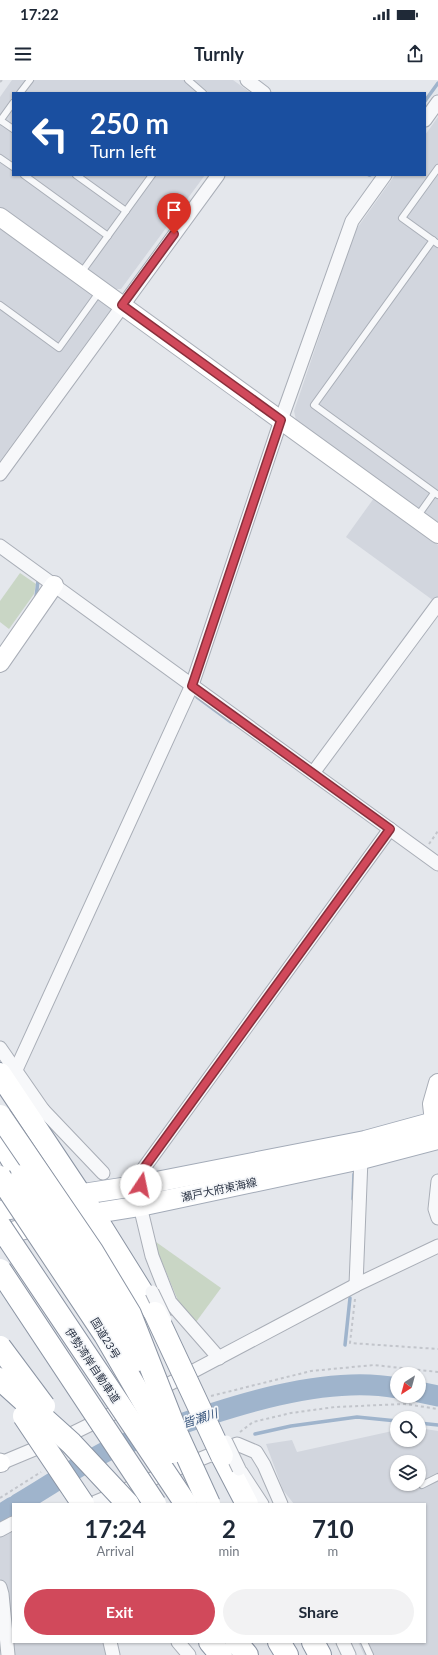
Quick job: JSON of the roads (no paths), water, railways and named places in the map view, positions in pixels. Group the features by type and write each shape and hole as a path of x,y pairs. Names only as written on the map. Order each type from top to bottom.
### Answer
{"highway":[{"path":"8,1073 40,1119 80,1193 92,1212 154,1303 229,1450 246,1503"},
{"path":"0,1116 92,1251 130,1314 192,1469 209,1503"},
{"path":"0,1140 78,1260 144,1370 168,1443"},
{"name":"国道23号","path":"0,1177 104,1335 203,1503"},
{"name":"伊勢湾岸自動車道","path":"0,1226 185,1503"},
{"path":"0,1270 140,1502"},
{"path":"0,1296 140,1502"},
{"path":"0,1347 48,1412 112,1462"},
{"path":"0,1374 24,1416 56,1466 82,1503"},
{"path":"0,1380 140,1502"},
{"path":"211,1643 221,1655"},
{"path":"239,1643 247,1655"},
{"path":"247,1643 254,1655"},
{"path":"280,1643 287,1655"},
{"path":"286,1643 293,1655"},
{"path":"314,1643 320,1655"}],"main road":[{"name":"瀬戸大府東海線","path":"0,1211 80,1193 141,1185 437,1128"},
{"name":"瀬戸大府東海線","path":"0,1235 92,1212 140,1206 361,1159 437,1128"}],"street":[{"path":"247,80 263,92"},
{"path":"426,119 438,102"},
{"path":"0,474 217,176"},
{"path":"8,1073 192,686 281,420 352,221 382,176"},
{"path":"0,217 438,534"},
{"path":"0,546 438,864"},
{"path":"0,663 54,585"},
{"path":"313,773 438,604"},
{"path":"141,1185 141,1172 390,829"},
{"path":"0,1048 8,1073"},
{"path":"437,1128 432,1104 438,1083"},
{"path":"40,1119 103,1173"},
{"path":"356,1286 361,1159"},
{"path":"438,1181 435,1209 438,1218"},
{"path":"140,1206 152,1256 170,1302 219,1358"},
{"path":"0,1462 73,1433 356,1286 438,1246"},
{"path":"152,1256 149,1262 156,1286 154,1303 239,1469 261,1503"},
{"path":"94,1503 229,1450 256,1452 264,1465 281,1503"},
{"path":"0,1530 12,1524"},
{"path":"0,1587 8,1655"},
{"path":"110,1643 113,1655"},
{"path":"179,1643 189,1655"},
{"path":"343,1643 349,1655"}],"lane":[{"path":"21,92 30,80"},
{"path":"188,80 202,92"},
{"path":"12,104 0,120 12,128"},
{"path":"0,158 12,166"},
{"path":"416,518 436,494 314,405 435,242 402,218 438,168"},
{"path":"25,176 108,236"},
{"path":"77,176 126,212"},
{"path":"80,274 151,176"},
{"path":"0,305 59,348 101,290"},
{"path":"426,1483 438,1477"},
{"path":"364,1643 370,1655"}],"waterway":[{"path":"426,100 438,83"},
{"path":"36,597 38,581"},
{"path":"197,697 231,722"},
{"path":"353,1199 354,1174"},
{"path":"345,1345 350,1298"},
{"name":"皆瀬川","path":"20,1503 107,1451 216,1412 278,1395 309,1389 340,1385 369,1385 390,1387"},
{"name":"皆瀬川","path":"426,1393 438,1396"},
{"path":"255,1434 291,1426 357,1417 390,1420"},
{"path":"426,1424 438,1425"},
{"name":"皆瀬川","path":"0,1515 12,1508"}]}
